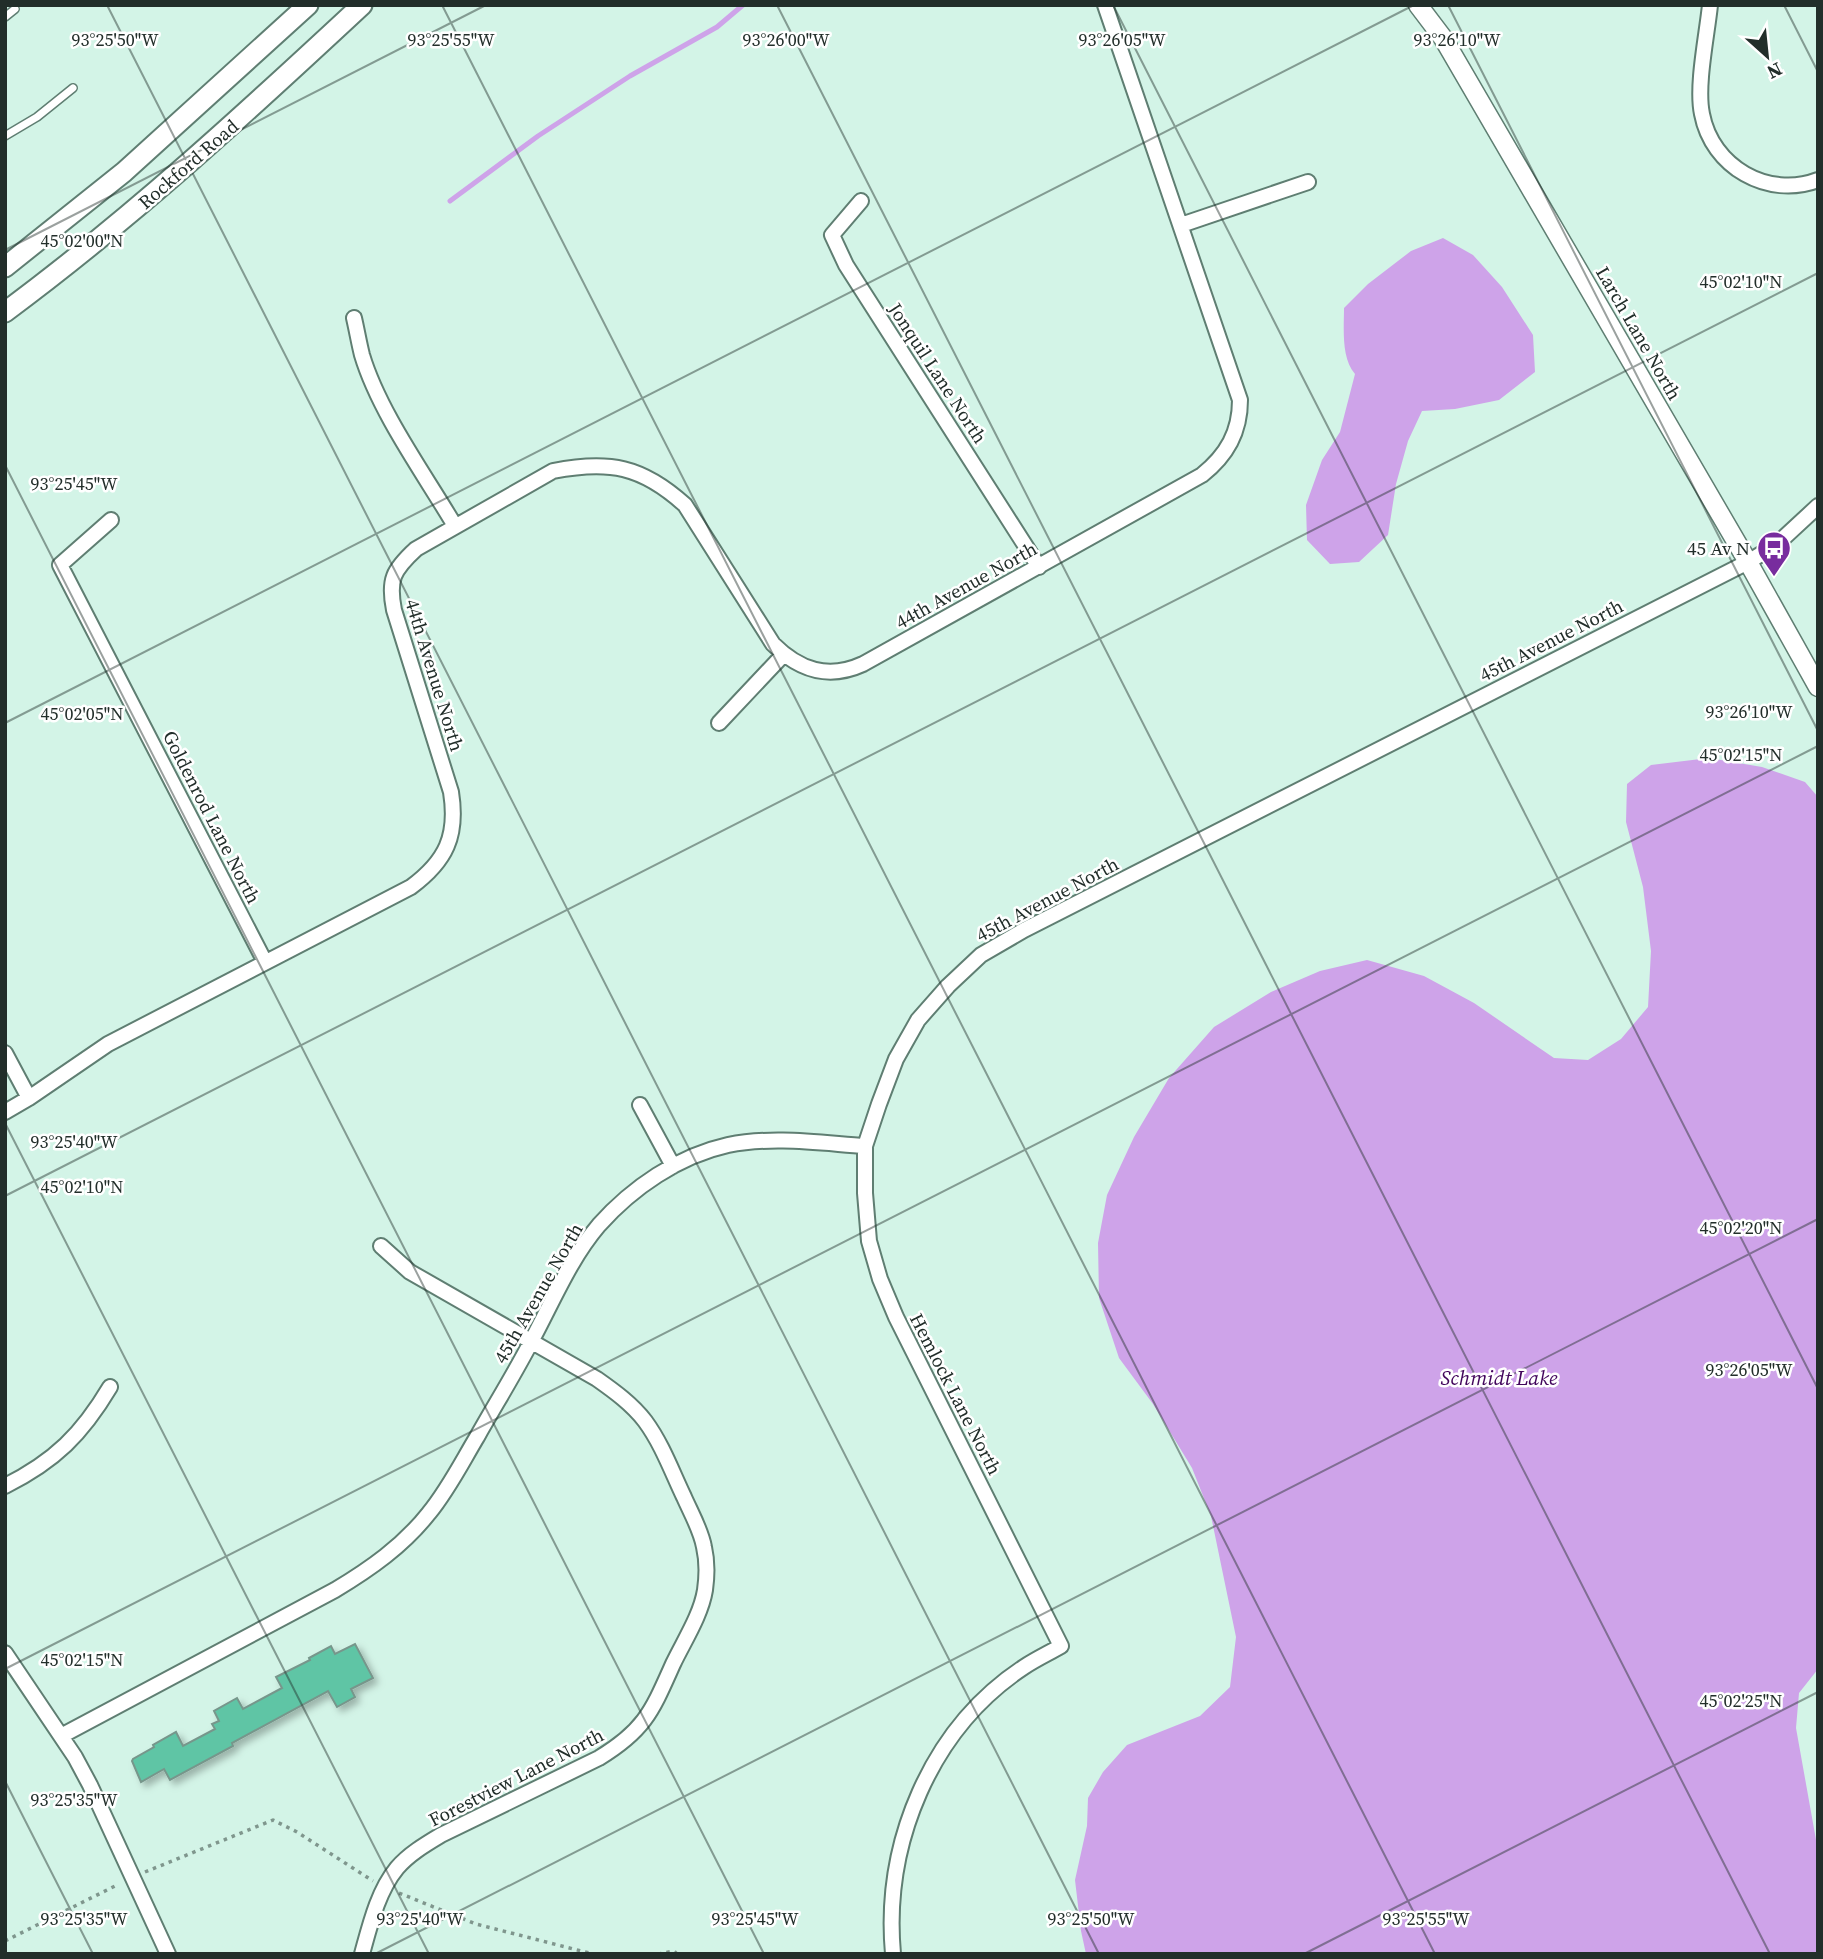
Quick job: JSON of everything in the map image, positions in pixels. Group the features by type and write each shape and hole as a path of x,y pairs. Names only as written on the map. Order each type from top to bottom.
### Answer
{"main road":[{"name":"Rockford Road","path":"5,267 124,172 308,5"},
{"name":"Rockford Road","path":"5,312 129,216 223,134 362,5"}],"street":[{"path":"1105,5 1181,225 1308,182"},
{"name":"Larch Lane North","path":"1418,5 1443,38 1818,687"},
{"path":"1710,5 1702,85 1702,114 1711,140 1728,163 1767,184 1789,187 1818,180"},
{"name":"Jonquil Lane North","path":"861,201 832,235 846,265 1039,567"},
{"name":"44th Avenue North","path":"5,1112 108,1044 411,887 428,874 443,856 451,836 454,814 451,792 390,594 392,576 416,549 553,471 578,466 616,467 642,473 665,486 685,505 773,643 783,654 807,669 828,673 849,670 1202,475 1227,451 1240,418 1240,400 1181,225"},
{"path":"354,318 374,387 455,526"},
{"name":"45th Avenue North","path":"61,1736 335,1590 369,1570 401,1543 429,1514 446,1489 532,1341 556,1292 598,1226 652,1178 673,1166 726,1145 766,1140 865,1146 896,1059 918,1020 948,986 981,955 1024,930 1748,562 1776,545 1818,506"},
{"name":"Goldenrod Lane North","path":"111,520 60,565 265,962"},
{"path":"719,723 783,654"},
{"path":"5,1053 29,1098"},
{"path":"640,1105 673,1166"},
{"name":"Hemlock Lane North","path":"865,1146 869,1241 880,1279 896,1317 1061,1646 1023,1667 989,1696 957,1730 930,1769 911,1812 898,1859 891,1902 893,1954"},
{"name":"Forestview Lane North","path":"362,1954 385,1888 397,1868 418,1850 441,1835 599,1758 623,1743 643,1724 657,1700 705,1591 706,1569 700,1535 659,1443 621,1396 532,1341 410,1272 382,1245"},
{"path":"5,1486 53,1458 93,1415 110,1387"},
{"path":"5,1653 61,1736 90,1785 168,1954"}],"lane":[{"path":"5,16 15,9"},
{"path":"5,136 37,117 73,88"}],"path":[{"path":"5,1941 133,1877 273,1820 297,1832 385,1888 476,1924 593,1954"},
{"path":"658,1954 674,1951 677,1954"}],"water":[{"path":"1443,238 1473,255 1502,287 1533,335 1535,372 1499,400 1455,409 1422,411 1408,441 1396,484 1388,535 1359,562 1330,564 1307,540 1306,505 1322,460 1340,432 1355,374 1345,352 1344,308 1368,284 1411,251"},
{"name":"Schmidt Lake","path":"1709,758 1762,767 1805,782 1818,797 1818,1669 1799,1693 1796,1728 1818,1851 1818,1954 1086,1954 1075,1880 1087,1826 1088,1798 1103,1772 1127,1745 1200,1716 1230,1687 1236,1637 1211,1516 1192,1468 1153,1404 1119,1358 1099,1298 1098,1243 1107,1195 1134,1137 1169,1078 1214,1027 1271,992 1320,971 1367,960 1424,976 1474,1003 1554,1058 1588,1060 1621,1039 1648,1007 1651,951 1643,887 1626,822 1627,784 1651,765"}],"building":[{"path":"355,1644 373,1678 351,1689 355,1697 337,1707 328,1691 170,1780 164,1769 141,1782 132,1761 154,1747 153,1745 176,1732 183,1746 215,1729 212,1724 219,1721 214,1711 237,1698 243,1709 282,1688 276,1677 331,1646 335,1654"}],"waterway":[{"path":"450,201 538,136 630,76 717,27 743,5"}],"place":[{"name":"45 Av N","path":"1774,578"}]}
